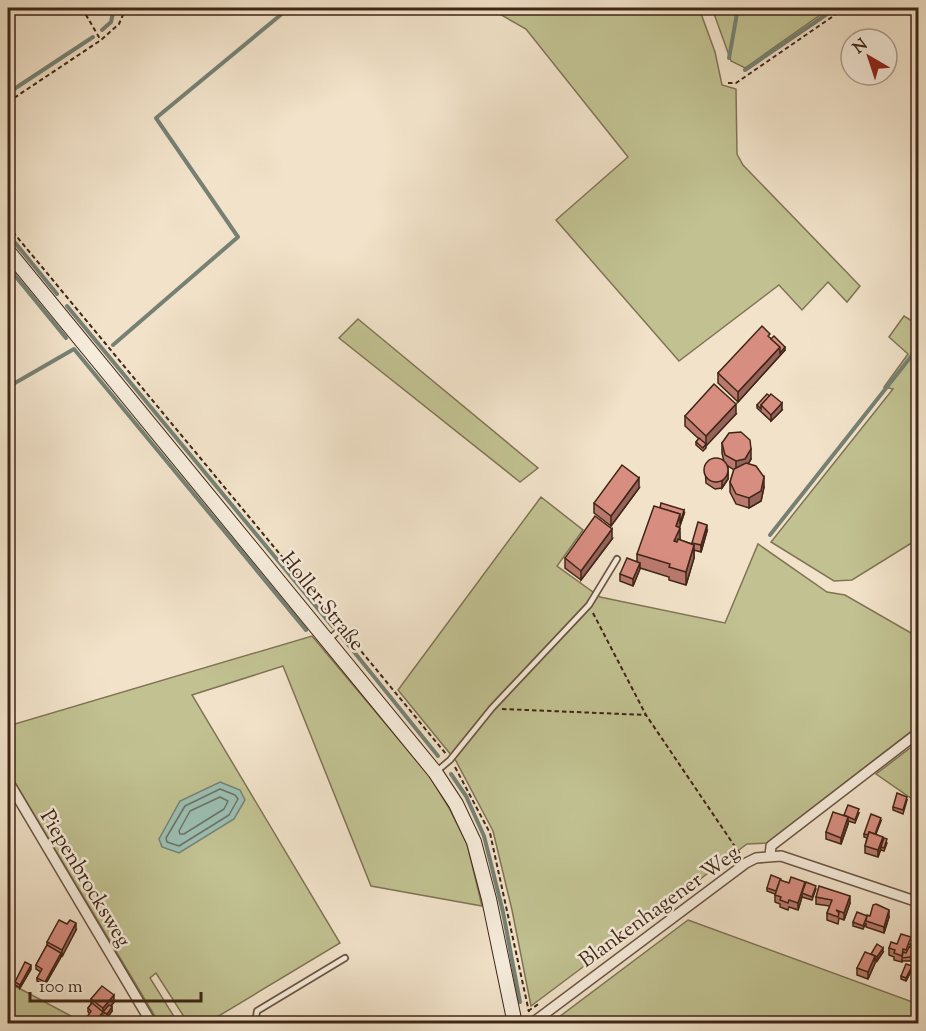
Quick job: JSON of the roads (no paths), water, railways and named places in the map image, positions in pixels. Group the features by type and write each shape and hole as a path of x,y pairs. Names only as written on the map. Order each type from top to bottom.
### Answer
{"street":[{"name":"Holler Straße","path":"8,251 435,772 456,804 474,842 489,899 515,1023"},
{"name":"Blankenhagener Weg","path":"531,1023 746,863 756,858 770,856 771,846 918,733"},
{"name":"Piepenbrocksweg","path":"8,781 152,1023"},
{"path":"770,856 795,860 918,902"}],"lane":[{"path":"435,772 450,760 492,708 589,605 617,559"},
{"path":"328,640 342,628"},
{"path":"255,1023 257,1011 345,958"}],"water":[{"path":"220,782 240,790 245,800 234,819 179,853 162,847 159,839 180,801"}],"waterway":[{"path":"102,30 111,22 114,8"},
{"path":"113,345 238,237 156,118 289,8"},
{"path":"729,58 738,8"},
{"path":"745,70 836,8"},
{"path":"8,93 93,37"},
{"path":"8,234 57,294"},
{"path":"8,267 66,338"},
{"path":"67,306 333,627"},
{"path":"8,387 74,349 306,630"},
{"path":"770,535 913,354"},
{"path":"342,637 438,756"},
{"path":"451,774 466,796 484,836 503,912 520,1002"},
{"path":"8,991 11,985"}]}
